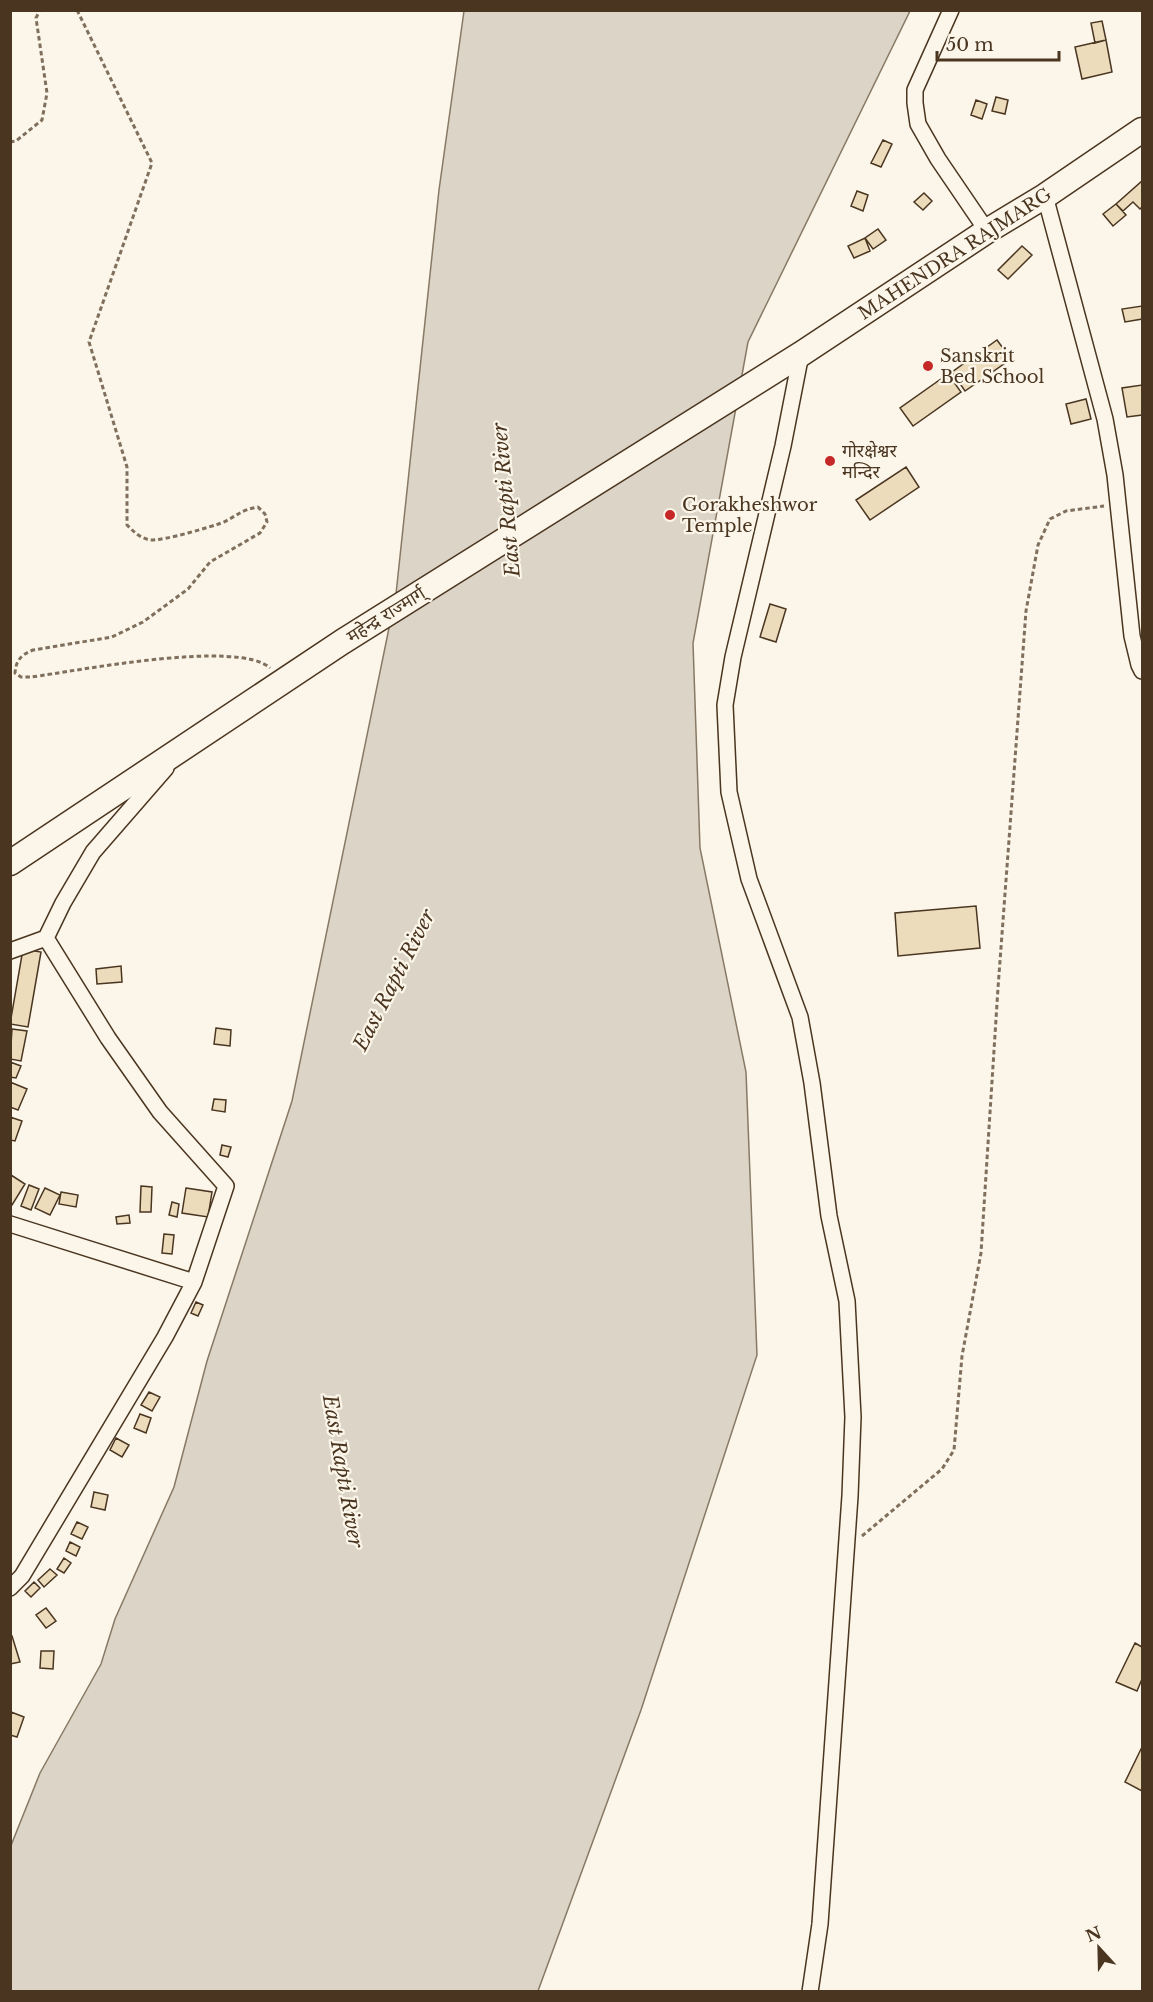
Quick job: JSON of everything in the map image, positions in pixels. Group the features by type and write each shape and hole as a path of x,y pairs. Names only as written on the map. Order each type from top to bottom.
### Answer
{"highway":[{"name":"MAHENDRA RAJMARG","path":"766,376 1143,130"},
{"name":"महेन्द्र राज्मार्ग्","path":"10,863 342,642 766,376"}],"street":[{"path":"951,10 915,90 918,124 938,159 987,231"},
{"path":"1045,196 1105,419 1118,504 1132,636 1139,665 1143,670"},
{"path":"801,354 783,446 733,657 725,705 729,792 749,879 800,1017 812,1083 829,1216 847,1301 853,1417 850,1496 844,1551 840,1651 820,1924 810,1992"},
{"path":"10,951 46,938 63,903 93,852 179,752"},
{"path":"10,1588 22,1576 165,1337 194,1282 226,1186 160,1112 108,1038 46,938"},
{"path":"10,1224 194,1282"}],"path":[{"path":"10,142 16,141 42,120 47,93 36,18 40,10"},
{"path":"78,10 152,163 89,342 127,466 127,525 139,536 152,540 168,538 224,522 244,510 258,507 266,514 267,522 260,533 210,562 188,589 143,622 112,637 33,650 24,654 16,662 15,673 21,677 31,677 179,656 238,656 265,664 283,681"},
{"path":"844,1551 942,1469 954,1450 962,1356 981,1253 1026,611 1038,545 1050,519 1066,511 1118,504"}],"water":[{"name":"East Rapti River","path":"464,11 910,11 748,342 693,643 700,848 746,1072 757,1355 641,1710 538,1991 11,1991 10,1848 40,1773 101,1664 115,1619 174,1487 207,1361 292,1101 396,594 439,190"}],"building":[{"path":"1102,21 1106,40 1095,43 1091,23"},
{"path":"1106,40 1112,72 1082,79 1075,47"},
{"path":"996,97 1008,100 1005,114 992,111"},
{"path":"976,100 987,104 982,119 971,115"},
{"path":"883,140 892,144 881,167 871,163"},
{"path":"1142,181 1142,207 1140,209 1133,202 1123,211 1116,204"},
{"path":"857,191 868,195 863,211 851,206"},
{"path":"924,193 932,201 923,210 914,202"},
{"path":"1116,204 1126,215 1113,226 1103,214"},
{"path":"878,229 886,240 873,249 865,238"},
{"path":"865,238 870,251 854,258 848,246"},
{"path":"1022,246 1032,255 1008,279 998,270"},
{"path":"1142,306 1142,319 1125,322 1122,309"},
{"path":"997,340 1011,359 965,391 952,372"},
{"path":"948,374 961,392 913,426 900,408"},
{"path":"1142,385 1142,415 1127,417 1122,388"},
{"path":"1086,399 1091,419 1071,424 1066,404"},
{"path":"906,467 919,487 870,520 856,500"},
{"path":"770,604 786,609 776,642 760,637"},
{"path":"976,906 980,948 898,956 895,913"},
{"path":"23,949 41,952 28,1027 10,1024"},
{"path":"121,966 122,982 97,984 96,969"},
{"path":"216,1028 231,1030 230,1046 214,1044"},
{"path":"12,1029 27,1031 21,1061 10,1059"},
{"path":"10,1062 21,1066 16,1078 10,1077"},
{"path":"10,1082 27,1089 18,1110 10,1107"},
{"path":"214,1099 226,1100 225,1112 212,1110"},
{"path":"10,1117 22,1121 15,1141 10,1140"},
{"path":"222,1145 231,1147 228,1157 220,1155"},
{"path":"11,1175 25,1184 12,1205 10,1204"},
{"path":"29,1185 39,1189 31,1210 21,1206"},
{"path":"141,1186 152,1187 151,1212 140,1212"},
{"path":"45,1188 60,1195 50,1215 35,1208"},
{"path":"186,1188 212,1192 208,1217 182,1213"},
{"path":"61,1192 78,1195 76,1207 59,1204"},
{"path":"172,1202 179,1204 177,1217 169,1215"},
{"path":"129,1215 130,1223 117,1224 116,1217"},
{"path":"164,1234 174,1235 172,1254 162,1253"},
{"path":"196,1302 203,1305 198,1316 191,1313"},
{"path":"149,1392 160,1397 152,1411 141,1405"},
{"path":"140,1414 151,1418 146,1433 134,1428"},
{"path":"116,1438 129,1445 122,1457 110,1450"},
{"path":"94,1492 108,1495 105,1510 91,1507"},
{"path":"77,1522 88,1527 82,1539 71,1534"},
{"path":"70,1542 80,1547 76,1556 66,1551"},
{"path":"64,1558 71,1563 64,1573 57,1569"},
{"path":"50,1569 57,1575 44,1587 38,1580"},
{"path":"34,1582 40,1588 31,1597 25,1591"},
{"path":"46,1608 56,1621 46,1628 36,1615"},
{"path":"12,1636 20,1662 10,1664 10,1637"},
{"path":"1135,1643 1142,1647 1142,1679 1137,1691 1116,1682"},
{"path":"41,1651 54,1651 53,1669 40,1668"},
{"path":"11,1712 24,1717 17,1737 10,1735"},
{"path":"1142,1747 1142,1791 1125,1782"}],"place":[{"name":"Sanskrit Bed School","path":"928,366"},
{"name":"गोरक्षेश्वर मन्दिर","path":"830,461"},
{"name":"Gorakheshwor Temple","path":"670,515"}]}
